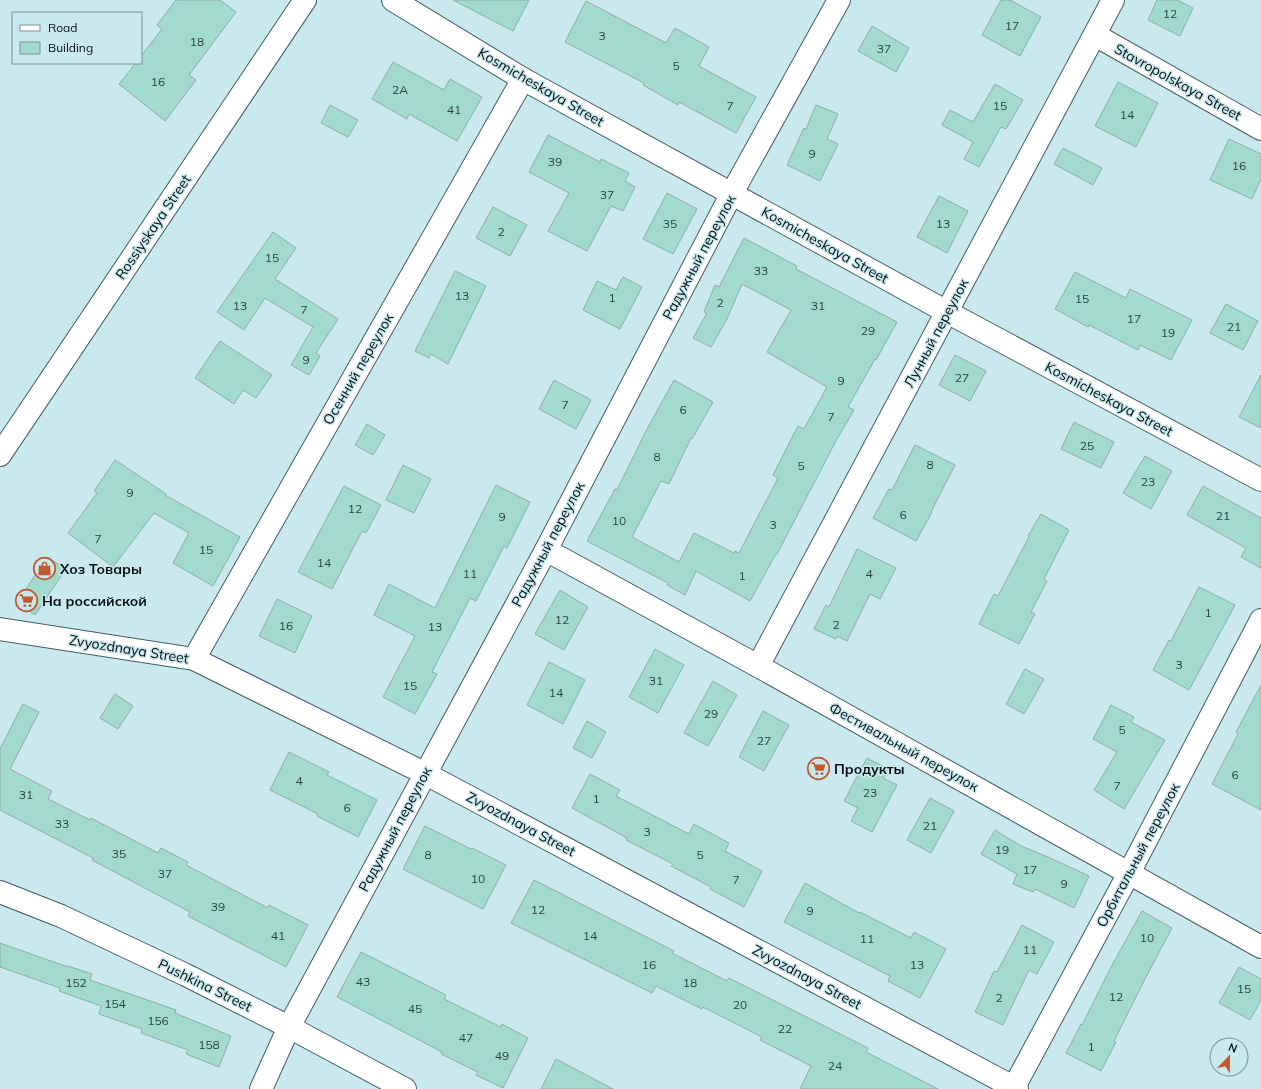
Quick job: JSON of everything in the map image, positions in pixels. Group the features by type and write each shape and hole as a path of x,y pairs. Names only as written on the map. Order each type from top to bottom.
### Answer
{"street":[{"name":"Rossiyskaya Street","path":"0,455 305,0"},
{"name":"Kosmicheskaya Street","path":"393,0 523,79 947,312 1261,480"},
{"name":"Радужный переулок","path":"261,1089 289,1027 546,550 732,194 839,0"},
{"name":"Лунный переулок","path":"758,666 1113,0"},
{"name":"Stavropolskaya Street","path":"1094,35 1261,129"},
{"name":"Осенний переулок","path":"194,659 523,79"},
{"name":"Фестивальный переулок","path":"546,550 758,666 1261,947"},
{"name":"Орбитальный переулок","path":"1015,1088 1261,620"},
{"name":"Zvyozdnaya Street","path":"0,629 194,659 426,774 1015,1088"},
{"name":"Pushkina Street","path":"0,892 61,916 186,975 289,1027 405,1089"}],"building":[{"path":"176,0 220,0 236,12 189,75 196,80 165,121 119,84 135,64 142,64 142,55 162,29 157,25"},
{"path":"453,0 529,0 513,31"},
{"path":"1001,0 1010,0 1041,17 1020,56 982,35"},
{"path":"1157,0 1177,0 1193,8 1180,36 1148,20"},
{"path":"586,1 666,43 675,28 709,47 699,66 756,97 736,133 679,102 678,105 643,85 644,83 565,42"},
{"path":"872,26 909,48 896,72 858,51"},
{"path":"393,62 444,90 450,79 482,97 457,141 409,114 407,119 372,99"},
{"path":"1118,82 1158,103 1136,147 1095,126"},
{"path":"995,84 1023,100 1006,129 1001,127 979,167 964,159 973,142 942,125 950,110 973,122"},
{"path":"330,105 358,120 348,137 321,123"},
{"path":"816,105 838,114 827,139 838,144 820,181 787,165 804,128 806,129"},
{"path":"548,135 600,162 601,159 629,173 625,181 635,187 623,211 611,206 587,251 548,231 569,193 529,172"},
{"path":"1229,139 1261,154 1261,179 1252,199 1210,180"},
{"path":"1063,148 1102,168 1093,185 1054,164"},
{"path":"667,193 697,209 673,254 643,239"},
{"path":"939,196 968,211 947,253 917,237"},
{"path":"493,207 527,225 510,256 476,238"},
{"path":"273,232 296,248 275,279 338,319 316,353 320,356 309,375 291,365 313,327 265,298 244,330 217,312"},
{"path":"744,238 797,266 796,269 897,322 848,407 854,410 837,439 777,554 750,601 696,571 685,595 667,585 668,583 587,541 615,489 617,490 646,431 674,380 713,402 692,439 691,438 669,484 661,481 632,537 679,562 694,533 734,553 735,551 739,553 778,478 773,475 798,426 804,429 827,387 767,352 791,310 742,284 726,321 711,347 693,338 707,313 704,312 715,285 719,287"},
{"path":"455,271 486,286 448,364 431,354 429,358 415,351"},
{"path":"1075,272 1126,298 1130,289 1192,320 1171,360 1140,345 1138,350 1089,325 1088,327 1055,309"},
{"path":"623,277 642,287 620,329 583,310 597,281 616,290"},
{"path":"1226,304 1258,321 1243,350 1210,333"},
{"path":"220,341 272,375 256,398 243,390 234,404 195,378"},
{"path":"955,355 986,371 970,401 939,385"},
{"path":"1261,375 1261,428 1239,417"},
{"path":"554,380 591,400 576,429 539,409"},
{"path":"1074,422 1114,442 1101,468 1061,449"},
{"path":"367,424 385,435 373,455 355,445"},
{"path":"915,445 955,465 916,541 873,518 889,489 892,490"},
{"path":"1145,456 1172,471 1151,509 1123,493"},
{"path":"115,460 166,494 165,495 240,537 213,586 173,563 189,533 154,513 113,567 68,533 97,493 94,491"},
{"path":"403,465 431,479 414,513 386,500"},
{"path":"496,485 530,502 507,548 504,546 476,601 470,598 432,672 437,674 415,714 383,697 415,636 374,615 389,584 435,608"},
{"path":"344,486 381,505 366,533 362,531 332,589 298,572"},
{"path":"1203,486 1261,518 1261,568 1241,557 1246,548 1187,515"},
{"path":"1041,514 1069,530 1044,579 1047,581 1031,612 1035,614 1019,644 979,624 994,594 998,596 1029,537 1028,536"},
{"path":"857,549 896,568 880,599 870,594 847,641 837,636 836,639 814,629 826,605 829,607"},
{"path":"47,557 66,569 35,615 17,603"},
{"path":"1199,587 1235,605 1189,690 1153,670 1169,640 1171,641"},
{"path":"560,590 588,607 564,650 535,634"},
{"path":"277,599 312,616 295,653 259,636"},
{"path":"655,649 684,665 658,713 629,697"},
{"path":"549,662 585,680 563,724 527,705"},
{"path":"1025,669 1044,679 1024,714 1006,704"},
{"path":"713,681 737,695 708,746 684,733"},
{"path":"1261,685 1261,810 1212,784 1238,734 1236,732"},
{"path":"115,694 133,706 118,729 100,718"},
{"path":"23,704 39,712 10,769 52,791 48,799 90,820 91,818 158,853 161,848 188,862 186,865 268,908 269,905 308,925 286,967 188,916 190,912 92,860 93,858 0,810 0,749"},
{"path":"1111,705 1134,717 1131,722 1165,740 1124,809 1094,790 1117,752 1093,739"},
{"path":"763,711 789,725 764,771 739,757"},
{"path":"587,721 606,732 592,758 573,748"},
{"path":"289,752 329,772 327,775 377,800 358,837 317,816 318,814 270,790"},
{"path":"867,758 888,769 883,778 897,785 872,832 851,821 858,808 844,801"},
{"path":"590,774 620,790 616,796 689,834 694,824 729,843 725,851 762,871 744,907 710,889 711,887 671,866 673,864 626,840 627,838 572,808"},
{"path":"930,798 954,811 931,853 907,840"},
{"path":"425,826 506,865 483,909 403,869"},
{"path":"995,830 1021,846 1089,876 1074,908 1035,889 1033,892 1013,884 1017,874 981,854"},
{"path":"534,880 674,951 672,953 727,981 729,978 868,1048 866,1052 938,1089 800,1089 811,1066 760,1040 762,1037 703,1007 702,1009 656,986 652,993 511,923"},
{"path":"805,883 859,913 860,912 911,938 914,932 946,949 920,998 888,981 890,976 784,922"},
{"path":"1142,911 1172,928 1114,1041 1116,1042 1101,1071 1066,1053"},
{"path":"1022,925 1054,942 1037,974 1029,970 1003,1025 975,1012 994,971 997,972"},
{"path":"0,943 92,974 90,980 176,1010 175,1013 231,1036 219,1067 186,1054 188,1050 141,1033 142,1029 99,1014 101,1006 59,991 60,988 0,967"},
{"path":"361,952 446,995 444,999 501,1027 502,1024 528,1038 503,1088 476,1075 478,1072 441,1054 442,1052 337,997"},
{"path":"1239,967 1261,979 1261,1000 1250,1020 1219,1003"},
{"path":"556,1059 613,1089 541,1089"}],"place":[{"name":"Хоз Товары","path":"45,569"},
{"name":"На российской","path":"26,601"},
{"name":"Продукты","path":"818,769"}]}
